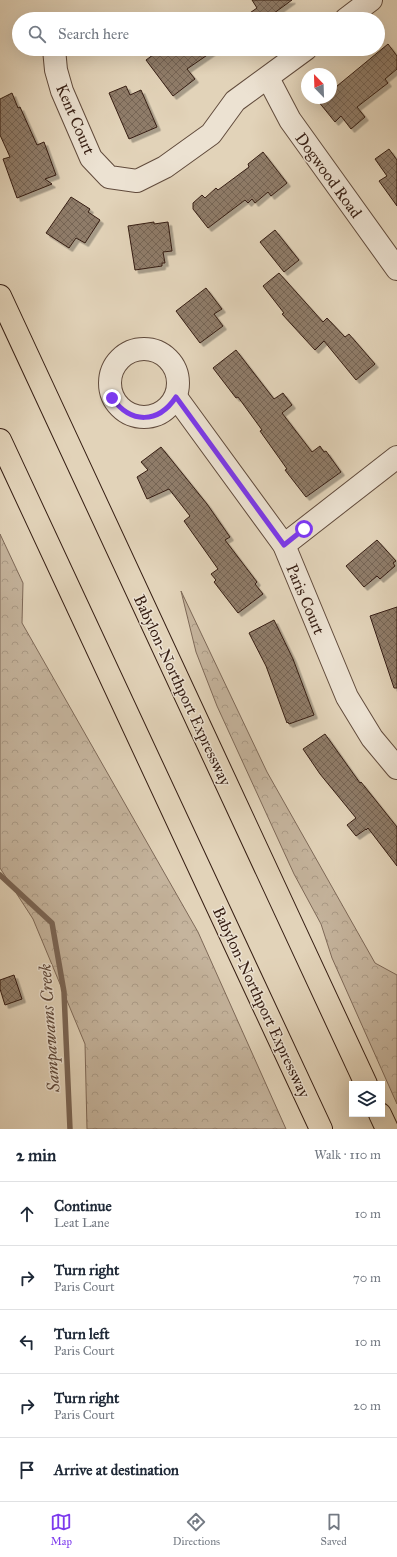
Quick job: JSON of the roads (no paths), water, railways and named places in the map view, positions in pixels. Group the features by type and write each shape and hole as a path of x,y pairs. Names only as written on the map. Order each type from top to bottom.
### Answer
{"main road":[{"name":"Babylon-Northport Expressway","path":"0,296 365,1081"},
{"name":"Babylon-Northport Expressway","path":"0,440 321,1129"},
{"path":"381,1117 387,1129"}],"street":[{"path":"355,12 371,0"},
{"name":"Kent Court","path":"55,56 56,70 62,91 91,158 109,177 136,181 165,167 211,134 234,101 297,56"},
{"name":"Dogwood Road","path":"268,78 290,120 391,247 397,269"},
{"name":"Paris Court","path":"176,397 284,545 347,697 372,738 397,768"},
{"path":"284,545 397,457"}],"waterway":[{"name":"Sampawams Creek","path":"0,875 52,923 64,992 70,1129"}]}
